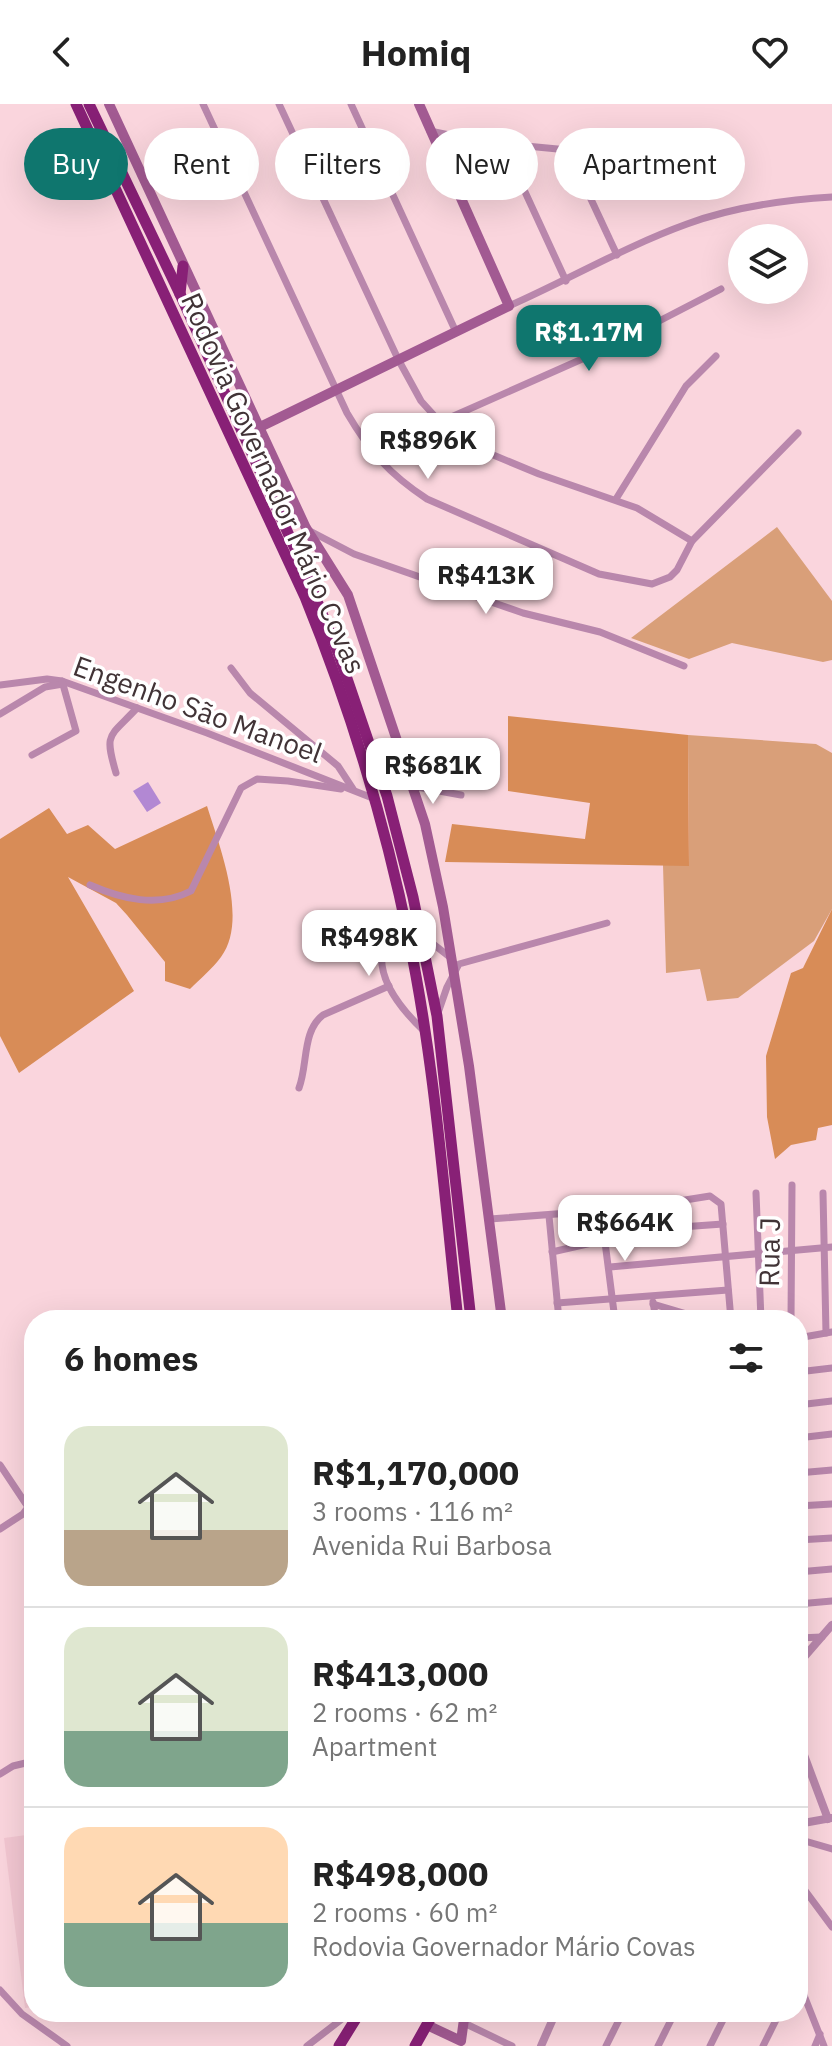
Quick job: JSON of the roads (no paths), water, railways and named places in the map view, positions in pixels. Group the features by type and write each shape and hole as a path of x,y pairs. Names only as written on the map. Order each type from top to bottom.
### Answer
{"highway":[{"name":"Rodovia Governador Mário Covas","path":"76,104 305,597 377,800 404,914 424,1031 457,1310"},
{"name":"Rodovia Governador Mário Covas","path":"89,104 180,294 301,562 339,655 387,796 406,866 437,1016 470,1310"},
{"path":"180,294 183,266"},
{"path":"339,2046 354,2022"},
{"path":"415,2046 429,2022"}],"main road":[{"path":"109,104 306,528 348,595 412,786 434,861 454,965 501,1310"},
{"path":"419,104 429,128"},
{"path":"260,427 509,306 461,200"},
{"path":"427,2025 461,2044 464,2022"}],"street":[{"path":"203,104 360,435 389,472 427,499 599,574 643,584 661,582 670,577 683,560 692,541 798,433"},
{"path":"279,104 398,359 421,401 440,422 459,439 484,452 616,499 650,515 692,541"},
{"path":"351,104 456,332"},
{"path":"509,306 680,227 727,212 780,202 832,197"},
{"path":"529,200 566,281"},
{"path":"591,200 617,255"},
{"path":"440,422 621,342 721,289"},
{"path":"616,499 686,386 716,356"},
{"path":"306,528 354,554 523,613 600,632 684,666"},
{"path":"231,668 250,693 338,766 355,791"},
{"name":"Engenho São Manoel","path":"0,685 47,679 63,682 377,800"},
{"path":"0,714 45,687 63,682 76,731 32,755"},
{"path":"116,773 109,739 137,708"},
{"path":"90,885 119,898 174,899 191,891 241,788 257,779 355,791"},
{"path":"412,786 461,795"},
{"path":"404,914 383,946 382,965 389,986 405,1012 424,1031"},
{"path":"454,965 607,923"},
{"path":"419,933 454,965"},
{"path":"437,1016 454,965"},
{"path":"299,1088 314,1022 323,1015 389,986"},
{"name":"Rua J","path":"791,1310 792,1185"},
{"path":"756,1193 760,1310"},
{"path":"808,1336 829,1333 828,1247 823,1193"},
{"path":"490,1219 601,1211 710,1196 721,1204 730,1310"},
{"path":"601,1211 614,1310"},
{"path":"549,1216 558,1310"},
{"path":"552,1252 653,1229 723,1224"},
{"path":"610,1267 828,1247"},
{"path":"557,1303 728,1290"},
{"path":"653,1294 654,1310"},
{"path":"653,1304 673,1310"},
{"path":"808,1371 832,1368"},
{"path":"808,1404 832,1401"},
{"path":"808,1437 832,1434"},
{"path":"0,1465 24,1501"},
{"path":"808,1472 832,1470"},
{"path":"808,1505 832,1504"},
{"path":"0,1529 24,1513"},
{"path":"808,1539 832,1538"},
{"path":"808,1571 832,1569"},
{"path":"808,1603 832,1601"},
{"path":"808,1653 832,1625"},
{"path":"808,1638 822,1637"},
{"path":"0,1774 24,1763"},
{"path":"808,1822 830,1818 809,1769"},
{"path":"808,1842 832,1849"},
{"path":"808,1895 832,1927"},
{"path":"0,1990 24,2015"},
{"path":"808,2005 824,2046"},
{"path":"33,2022 67,2046"},
{"path":"307,2046 338,2022"},
{"path":"472,2022 512,2046"},
{"path":"541,2046 552,2022"},
{"path":"606,2046 618,2022"},
{"path":"658,2046 670,2022"},
{"path":"710,2046 722,2022"},
{"path":"763,2046 775,2022"},
{"path":"815,2046 820,2034"}]}
